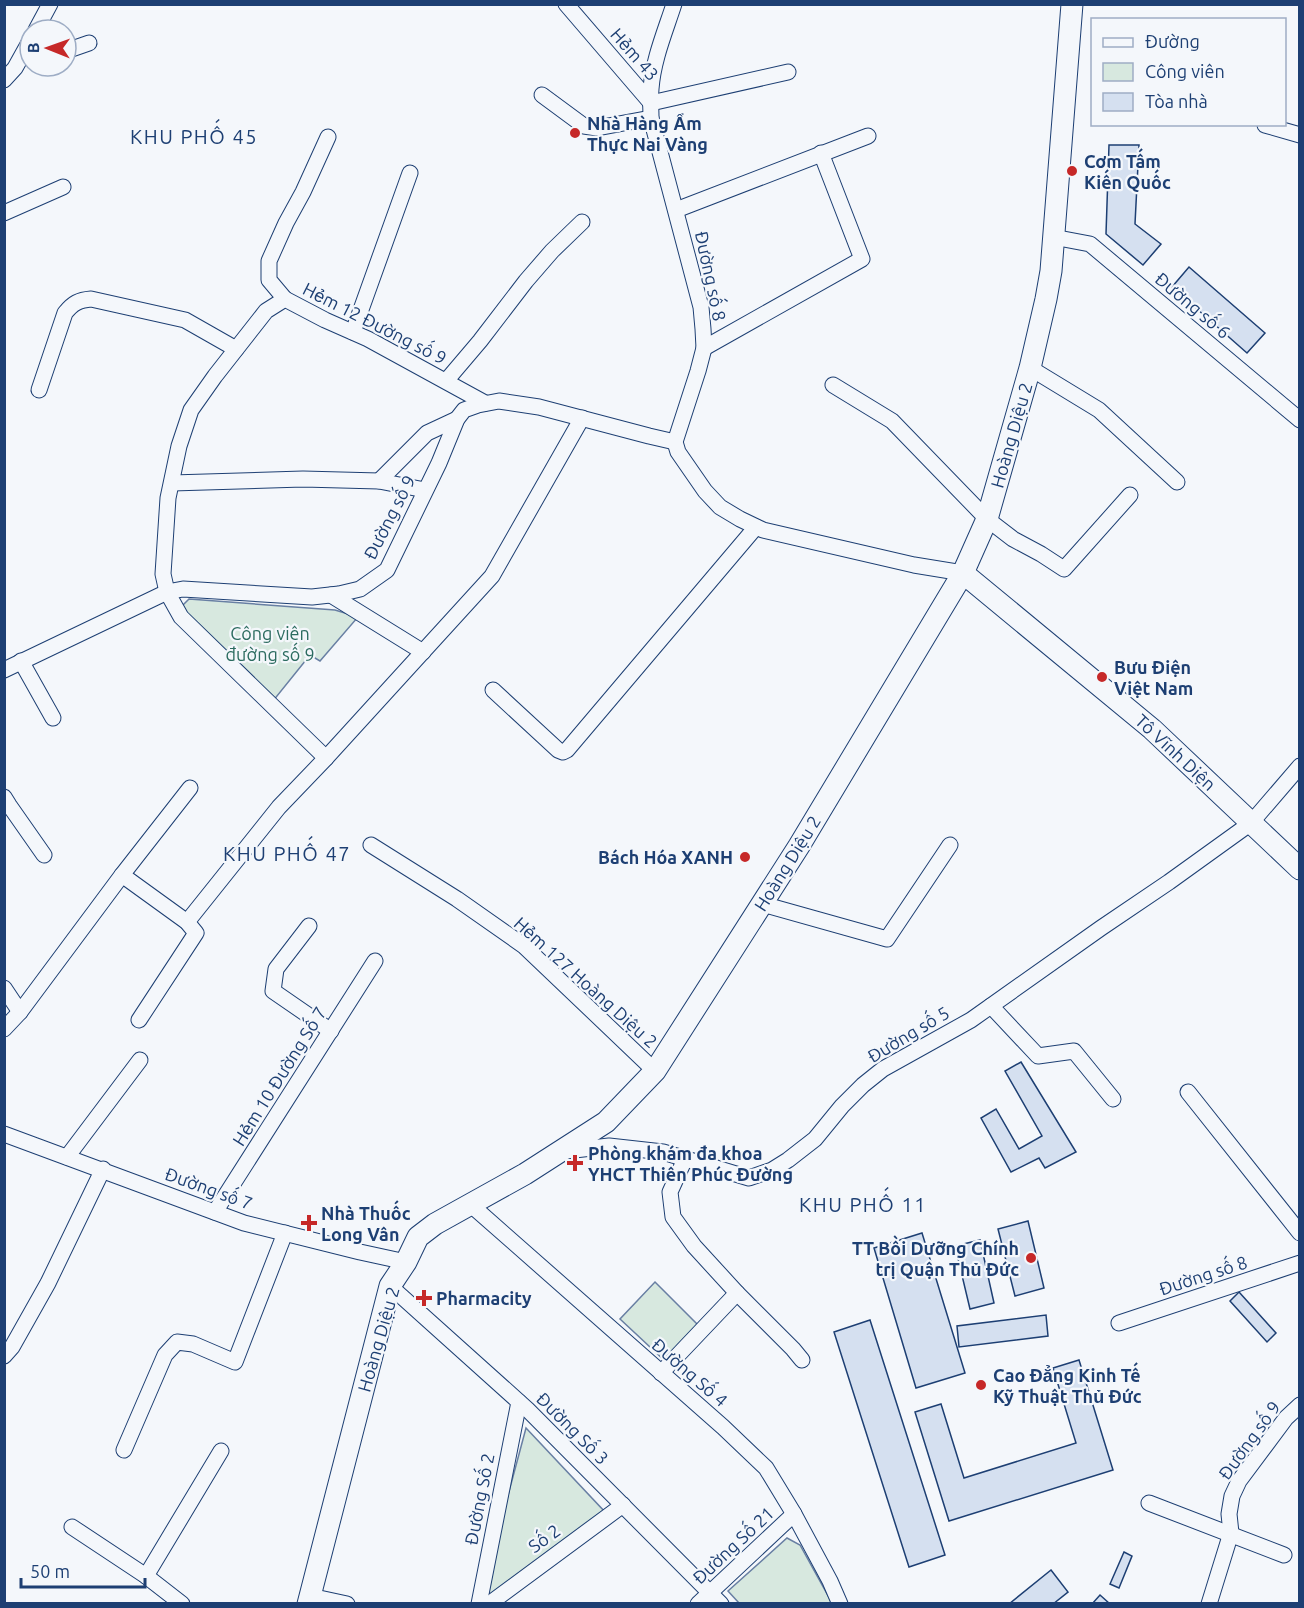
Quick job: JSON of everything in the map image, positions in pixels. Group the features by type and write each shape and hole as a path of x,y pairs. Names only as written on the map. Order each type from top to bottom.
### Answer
{"street":[{"path":"42,18 50,4"},
{"name":"Hẻm 43","path":"566,4 651,110"},
{"name":"Đường số 8","path":"674,4 651,87 651,110 701,307 704,348 675,442"},
{"name":"Hoàng Diệu 2","path":"309,1600 390,1286 406,1262 418,1237 435,1224 563,1151 606,1122 655,1071 799,846 963,573 987,519 1030,368 1046,299 1051,272 1072,4"},
{"path":"78,47 89,43"},
{"path":"4,80 18,69"},
{"path":"542,95 584,126 597,128 651,110 788,72"},
{"path":"1268,126 1299,135"},
{"path":"676,210 868,136"},
{"path":"285,299 269,280 269,261 285,223 303,192 328,137"},
{"path":"704,348 862,260 822,153"},
{"path":"353,332 410,173"},
{"path":"4,213 63,187"},
{"path":"446,381 526,281 582,222"},
{"name":"Đường số 6","path":"1053,237 1090,244 1299,420"},
{"path":"39,390 65,312 80,300 91,299 185,320 236,349"},
{"name":"Hẻm 12 Đường số 9","path":"167,592 163,574 168,498 179,446 192,410 266,311 285,299 353,332 485,403"},
{"path":"1030,368 1099,410 1177,482"},
{"path":"833,385 892,421 987,519 1013,539 1064,569 1130,495"},
{"path":"379,481 427,433 457,419 464,410 498,401 539,407 675,442 687,466 720,507 763,530 914,565 963,573"},
{"path":"187,922 279,807 492,576 582,418"},
{"name":"Đường số 9","path":"4,670 167,592 183,590 312,597 360,589 387,570 439,463 457,419"},
{"path":"172,483 303,479 379,481 425,490"},
{"path":"493,690 558,750 563,752 567,750 756,526"},
{"name":"Tô Vĩnh Diện","path":"963,573 1152,729 1299,868"},
{"path":"167,592 181,617 326,758"},
{"path":"331,595 423,652"},
{"path":"21,661 53,718"},
{"path":"1251,823 1299,766"},
{"path":"4,1029 20,1012 190,788"},
{"path":"6,803 44,855"},
{"name":"Đường số 5","path":"563,1151 609,1146 663,1152 749,1178 772,1170 815,1139 842,1106 883,1069 971,1020 1251,823"},
{"name":"Hẻm 127 Hoàng Diệu 2","path":"371,845 457,899 524,946 655,1071"},
{"path":"762,904 887,939 950,845"},
{"path":"122,875 187,922 195,933 139,1020"},
{"path":"309,926 276,969 273,991 331,1031"},
{"name":"Hẻm 10 Đường Số 7","path":"215,1212 375,961"},
{"path":"4,988 20,1012"},
{"path":"991,1006 1038,1056 1074,1051 1113,1099"},
{"path":"67,1157 140,1060"},
{"path":"1188,1092 1299,1233"},
{"name":"Đường số 7","path":"4,1134 244,1223 406,1262"},
{"path":"686,1159 670,1192 674,1217 694,1246 802,1360"},
{"path":"4,1356 12,1347 48,1283 103,1169"},
{"name":"Đường Số 4","path":"471,1204 723,1427 766,1468 794,1514 840,1604"},
{"path":"124,1450 165,1355 177,1342 193,1344 235,1362 285,1233"},
{"name":"Đường số 8","path":"1119,1323 1299,1263"},
{"name":"Đường Số 3","path":"390,1286 519,1402 716,1598"},
{"path":"661,1373 737,1293"},
{"name":"Đường Số 2","path":"478,1604 519,1402"},
{"name":"Đường số 9","path":"1209,1604 1231,1533 1229,1514 1232,1496 1239,1481 1286,1418 1299,1405"},
{"path":"146,1576 221,1451"},
{"path":"1149,1503 1284,1555"},
{"name":"Số 2","path":"489,1604 623,1505"},
{"name":"Đường Số 21","path":"698,1604 716,1598 794,1514"},
{"path":"72,1527 146,1576 182,1604"},
{"path":"309,1600 347,1604"}],"green space":[{"name":"Công viên đường số 9","path":"189,599 335,610 358,617 320,661 310,655 273,701 185,616 183,605"},
{"path":"655,1282 700,1327 665,1361 620,1319"},
{"path":"526,1428 605,1512 479,1604"},
{"path":"787,1538 800,1545 832,1603 739,1603 728,1591"}],"building":[{"path":"1109,145 1139,145 1135,224 1161,244 1143,265 1106,234"},
{"path":"1189,267 1265,333 1247,353 1172,287"},
{"path":"1021,1062 1076,1152 1045,1168 1039,1158 1011,1172 981,1118 996,1109 1019,1149 1042,1136 1005,1071"},
{"path":"1028,1221 1044,1288 1015,1296 998,1229"},
{"path":"922,1233 965,1373 916,1388 874,1248"},
{"path":"980,1240 994,1303 970,1309 955,1246"},
{"path":"1239,1292 1276,1333 1267,1342 1230,1301"},
{"path":"1046,1315 1048,1336 959,1347 957,1326"},
{"path":"870,1320 945,1555 909,1567 834,1332"},
{"path":"1079,1360 1113,1470 949,1521 915,1412 941,1404 964,1478 1076,1443 1053,1368"},
{"path":"1124,1552 1132,1556 1119,1588 1110,1584"},
{"path":"1051,1570 1068,1592 1053,1604 1009,1604"},
{"path":"1100,1595 1110,1604 1092,1604"}],"place":[{"name":"Nhà Hàng Ẩm Thực Nai Vàng","path":"575,133"},
{"name":"Cơm Tấm Kiến Quốc","path":"1072,171"},
{"name":"Bưu Điện Việt Nam","path":"1102,677"},
{"name":"Bách Hóa XANH","path":"745,857"},
{"name":"Phòng khám đa khoa YHCT Thiên Phúc Đường","path":"575,1163"},
{"name":"Nhà Thuốc Long Vân","path":"309,1223"},
{"name":"TT Bồi Dưỡng Chính trị Quận Thủ Đức","path":"1031,1258"},
{"name":"Pharmacity","path":"424,1298"},
{"name":"Cao Đẳng Kinh Tế Kỹ Thuật Thủ Đức","path":"981,1385"}],"district":[{"name":"KHU PHỐ 45","path":"194,136"},
{"name":"KHU PHỐ 47","path":"287,853"},
{"name":"KHU PHỐ 11","path":"863,1204"}]}
